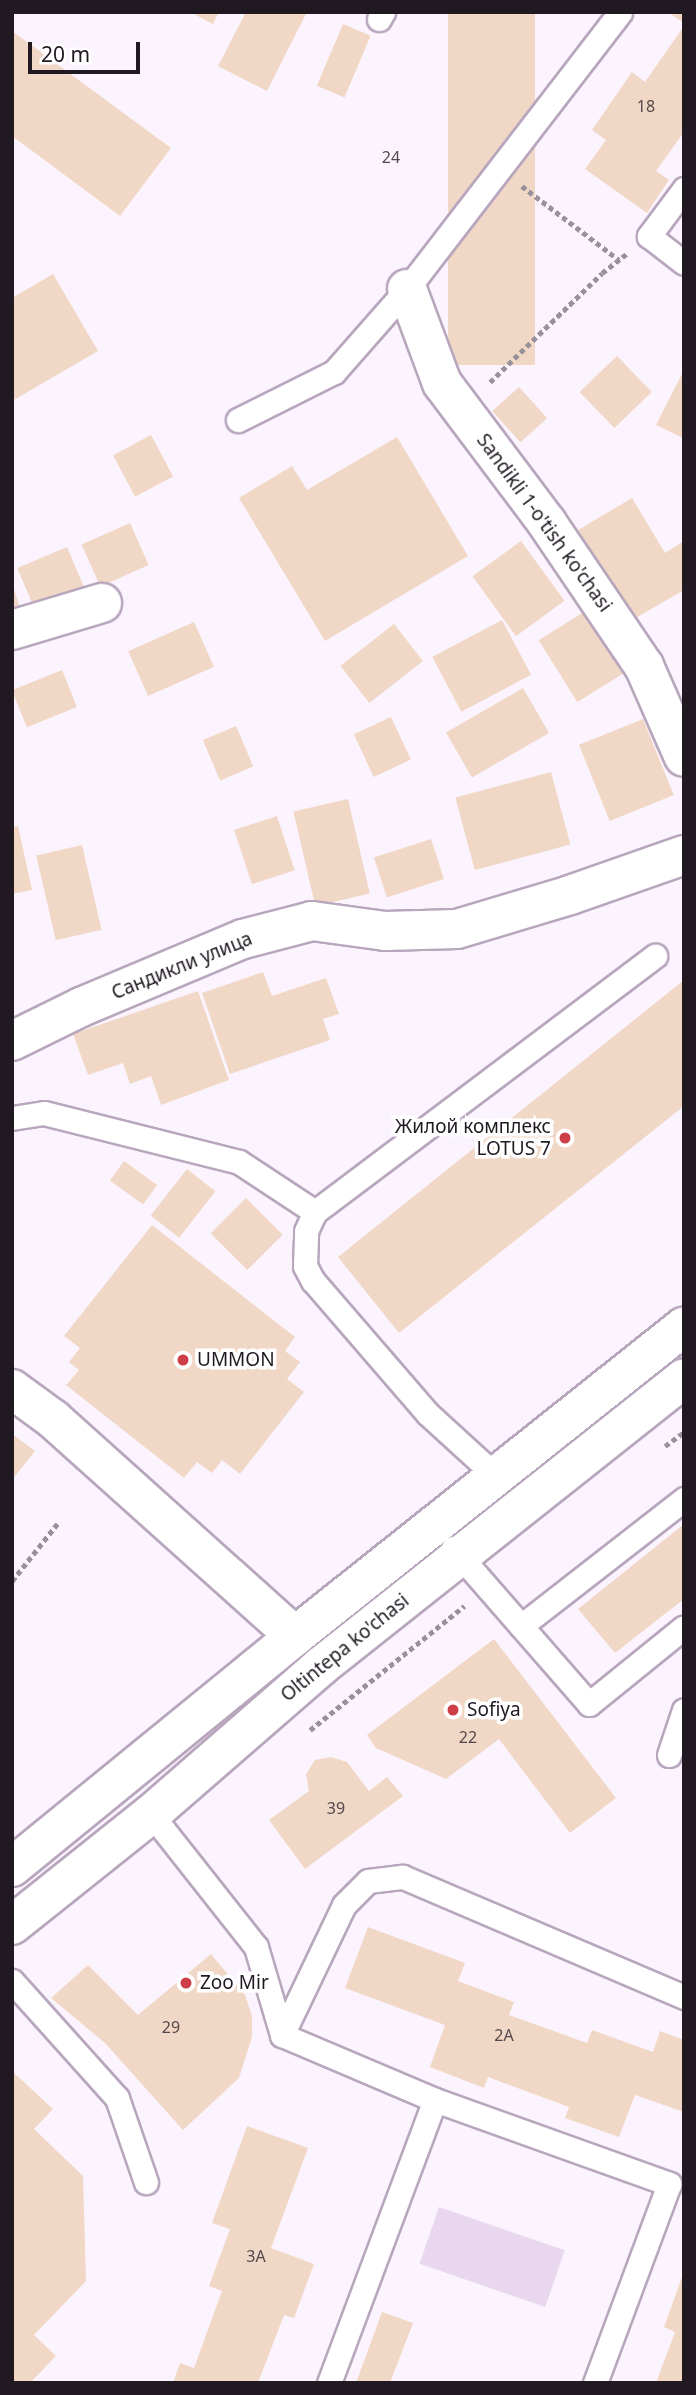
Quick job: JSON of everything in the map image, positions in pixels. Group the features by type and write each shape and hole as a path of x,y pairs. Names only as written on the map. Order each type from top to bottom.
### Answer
{"street":[{"name":"Sandikli 1-o'tish ko'chasi","path":"407,289 442,383 547,523 644,666 684,757"},
{"path":"12,630 102,603"},
{"name":"Сандикли улица","path":"12,1041 80,1007 243,939 312,922 385,931 457,929 570,895 684,855"},
{"name":"Oltintepa ko'chasi","path":"14,1863 684,1327"},
{"name":"Oltintepa ko'chasi","path":"12,1925 151,1814 321,1666 684,1378"},
{"path":"12,1389 54,1419 295,1636 321,1666"},
{"path":"121,1778 151,1814"}],"lane":[{"path":"238,420 334,372 407,289 620,12"},
{"path":"684,189 649,236 684,263"},
{"path":"496,1476 428,1414 313,1281 305,1266 303,1248 306,1231 315,1212 655,956"},
{"path":"12,1118 44,1113 239,1162 315,1212"},
{"path":"521,1626 684,1499"},
{"path":"434,1526 589,1704 684,1627"},
{"path":"669,1755 684,1710"},
{"path":"151,1814 256,1947 282,2035"},
{"path":"282,2035 344,1905 368,1881 403,1877 684,1997"},
{"path":"12,1981 117,2098 146,2182"},
{"path":"282,2035 435,2100 669,2184 595,2383"},
{"path":"329,2383 435,2100"}],"path":[{"path":"500,168 619,260"},
{"path":"461,410 619,260 649,236"},
{"path":"663,1447 684,1432"},
{"path":"12,1581 57,1524"},
{"path":"308,1732 488,1587"}],"shaded area":[{"path":"439,2207 565,2250 545,2307 419,2264"}],"building":[{"path":"190,12 219,12 213,24"},
{"path":"246,12 307,12 267,91 218,66"},
{"path":"448,12 535,12 535,365 448,365"},
{"path":"674,12 684,12 684,23 672,15"},
{"path":"343,24 371,36 344,97 317,86"},
{"path":"684,26 684,132 656,171 669,180 647,213 585,169 606,140 592,130 632,72 645,82"},
{"path":"12,31 171,148 120,216 12,136"},
{"path":"53,274 98,351 12,401 12,298"},
{"path":"617,356 652,392 614,428 580,392"},
{"path":"684,370 684,436 683,438 656,425"},
{"path":"519,387 547,418 520,442 492,411"},
{"path":"151,435 173,476 135,497 113,455"},
{"path":"397,437 468,556 325,641 239,498 292,466 307,490"},
{"path":"632,498 665,553 684,541 684,590 632,620 578,530"},
{"path":"130,523 149,565 100,587 82,545"},
{"path":"521,541 564,601 516,636 472,576"},
{"path":"67,547 86,592 36,613 17,568"},
{"path":"12,583 23,617 12,620"},
{"path":"587,610 626,672 577,702 539,640"},
{"path":"502,620 531,675 461,712 432,657"},
{"path":"194,622 214,667 148,696 128,651"},
{"path":"394,624 423,661 369,703 340,666"},
{"path":"62,670 77,707 27,727 12,690"},
{"path":"523,688 549,733 472,778 446,732"},
{"path":"391,717 411,760 374,777 354,734"},
{"path":"643,719 674,795 610,821 579,745"},
{"path":"236,726 253,767 220,781 203,740"},
{"path":"551,772 570,844 475,870 455,798"},
{"path":"348,799 370,894 315,906 293,812"},
{"path":"277,816 295,870 252,884 234,830"},
{"path":"18,826 32,890 12,894 12,827"},
{"path":"431,839 444,879 387,897 374,858"},
{"path":"82,845 102,930 56,940 36,856"},
{"path":"263,972 272,996 326,978 339,1014 323,1019 330,1040 230,1074 202,993"},
{"name":"Жилой комплекс LOTUS 7","path":"684,980 684,1106 399,1333 338,1257"},
{"path":"198,991 229,1080 161,1105 151,1076 130,1084 123,1063 88,1075 73,1034"},
{"path":"124,1161 157,1185 143,1205 110,1180"},
{"path":"187,1169 215,1191 179,1238 151,1215"},
{"path":"246,1198 283,1235 247,1270 211,1233"},
{"path":"152,1225 295,1337 285,1351 300,1362 287,1379 304,1392 240,1474 222,1460 212,1473 197,1462 184,1478 66,1385 79,1370 69,1362 80,1348 64,1336"},
{"path":"12,1434 35,1451 12,1480"},
{"path":"684,1524 684,1599 615,1653 578,1609"},
{"path":"494,1639 616,1798 570,1833 499,1739 446,1779 376,1748 367,1735"},
{"path":"331,1757 347,1762 369,1791 387,1777 403,1796 305,1869 269,1820 309,1791 306,1774 315,1760"},
{"path":"368,1927 465,1963 458,1981 514,2002 509,2015 587,2043 592,2030 653,2052 660,2031 684,2040 684,2112 635,2095 619,2137 565,2118 569,2107 488,2077 484,2088 430,2067 445,2025 345,1988"},
{"path":"211,1954 245,1995 252,2016 252,2037 239,2078 183,2130 105,2043 51,1998 88,1965 138,2015"},
{"path":"12,2071 53,2109 34,2129 83,2176 86,2281 34,2335 56,2356 30,2383 12,2383"},
{"path":"247,2126 308,2148 271,2248 314,2264 294,2318 284,2315 258,2383 173,2383 180,2363 194,2368 222,2291 209,2286 230,2229 212,2223"},
{"path":"683,2274 684,2383 656,2383 675,2332 664,2327"},
{"path":"382,2312 413,2323 390,2383 356,2383"}],"place":[{"name":"Жилой комплекс LOTUS 7","path":"565,1138"},
{"name":"UMMON","path":"183,1360"},
{"name":"Sofiya","path":"453,1710"},
{"name":"Zoo Mir","path":"186,1983"}]}
